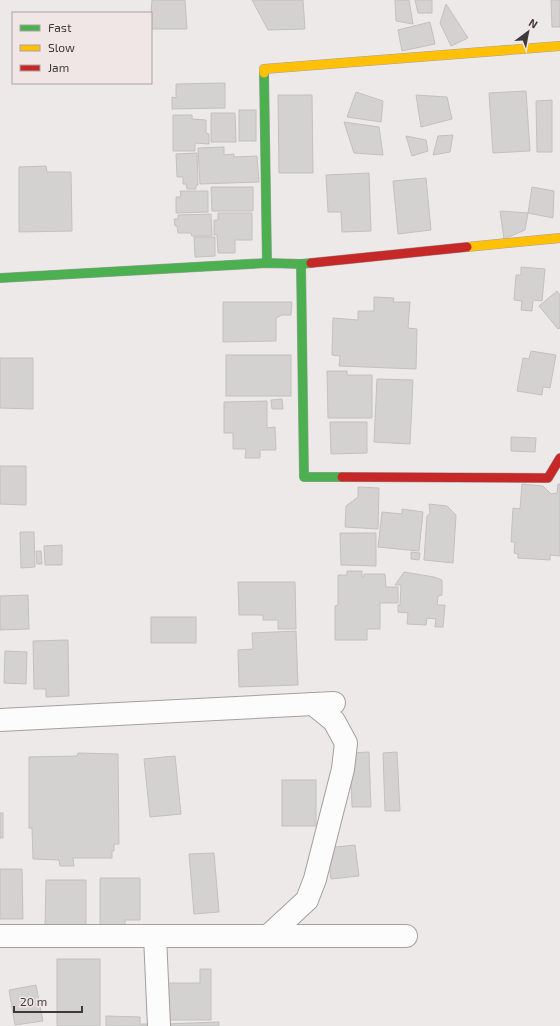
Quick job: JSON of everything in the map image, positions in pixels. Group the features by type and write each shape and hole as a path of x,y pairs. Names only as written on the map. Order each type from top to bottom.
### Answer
{"street":[{"path":"267,264 264,69 560,46"},
{"path":"0,278 267,264 302,264 560,238"},
{"path":"302,264 304,477 548,478 560,458"},
{"path":"0,720 324,704 346,743 343,769 316,879 307,900 268,936"},
{"path":"0,936 406,936"},
{"path":"155,936 160,1026"}],"building":[{"path":"152,0 185,0 187,29 152,29"},
{"path":"252,0 303,0 305,29 268,30"},
{"path":"395,0 409,0 413,24 396,21"},
{"path":"415,0 432,0 432,13 418,13"},
{"path":"551,0 560,0 560,27 552,27"},
{"path":"446,4 468,38 451,46 440,23"},
{"path":"430,22 435,44 402,51 398,30"},
{"path":"225,83 225,108 172,109 172,97 176,98 176,84"},
{"path":"526,91 530,151 493,153 489,93"},
{"path":"356,92 383,101 381,122 347,117"},
{"path":"278,95 312,95 313,173 279,173"},
{"path":"416,95 447,97 452,119 421,127"},
{"path":"552,100 552,152 537,152 536,101"},
{"path":"239,110 256,110 256,141 239,141"},
{"path":"211,113 235,113 236,142 211,142"},
{"path":"173,115 192,115 192,119 206,120 206,133 209,134 209,144 195,143 195,151 173,151"},
{"path":"344,122 379,127 383,155 354,153"},
{"path":"453,135 450,152 433,155 438,136"},
{"path":"406,136 426,140 428,151 412,156"},
{"path":"224,147 224,155 234,154 234,157 257,156 259,182 200,184 198,148"},
{"path":"197,153 198,185 196,185 196,189 187,189 186,184 183,184 183,177 177,177 176,154"},
{"path":"46,166 47,172 71,172 72,231 19,232 19,167"},
{"path":"369,173 371,231 342,232 341,212 328,212 326,175"},
{"path":"426,178 431,230 398,234 393,181"},
{"path":"211,187 253,187 253,211 212,211"},
{"path":"532,187 554,191 553,218 528,213"},
{"path":"180,191 208,191 208,212 176,213 176,197 181,197"},
{"path":"500,211 528,213 525,230 504,239"},
{"path":"218,213 252,213 252,240 235,240 235,253 218,253 217,235 214,235 214,220 218,220"},
{"path":"211,214 212,236 192,236 191,233 178,233 174,219 178,219 178,215"},
{"path":"194,237 215,237 215,256 195,257"},
{"path":"521,267 545,269 542,301 533,300 532,311 521,310 522,301 514,300 516,275 521,275"},
{"path":"557,291 560,295 560,328 558,329 539,306"},
{"path":"374,297 394,298 393,302 410,302 408,328 417,329 416,369 339,366 340,356 332,355 333,318 358,320 358,311 374,311"},
{"path":"223,302 292,302 291,315 282,315 276,318 276,341 223,342"},
{"path":"531,351 556,355 550,388 543,387 542,395 517,391 523,358 529,359"},
{"path":"226,355 291,355 291,396 226,396"},
{"path":"0,358 33,358 33,409 0,408"},
{"path":"327,371 347,371 347,375 372,375 372,418 328,418"},
{"path":"377,379 413,380 410,444 374,442"},
{"path":"282,399 283,409 272,409 271,400"},
{"path":"267,401 267,428 275,427 276,450 260,450 260,458 245,458 246,449 233,449 233,433 224,433 224,402"},
{"path":"330,422 367,422 367,453 331,454"},
{"path":"511,437 536,438 535,452 511,451"},
{"path":"0,466 26,466 26,505 0,504"},
{"path":"522,484 543,486 551,494 557,493 558,484 560,484 560,556 550,555 550,560 518,558 518,554 514,553 515,542 511,542 513,508 520,509"},
{"path":"358,487 379,488 378,529 345,527 346,506 358,497"},
{"path":"429,504 447,506 456,515 453,563 424,560 427,516 430,513"},
{"path":"402,509 423,512 419,551 378,547 382,512 402,514"},
{"path":"20,532 34,532 35,567 21,568"},
{"path":"340,533 376,533 376,566 341,565"},
{"path":"62,545 62,565 45,565 44,546"},
{"path":"36,551 41,551 42,564 37,564"},
{"path":"411,552 420,553 419,560 411,559"},
{"path":"347,571 362,571 362,577 364,577 364,574 385,574 386,587 398,587 398,603 380,603 380,629 367,629 367,640 335,640 335,606 338,605 338,575 347,575"},
{"path":"404,572 434,577 442,580 442,595 438,596 437,605 445,605 443,627 435,627 436,619 427,618 426,625 407,624 408,613 398,612 398,605 400,605 401,585 395,585"},
{"path":"238,582 295,582 296,629 278,629 278,620 263,620 263,615 239,615"},
{"path":"28,595 29,629 0,630 0,596"},
{"path":"151,617 196,617 196,643 151,643"},
{"path":"296,631 298,685 239,687 238,650 253,649 252,633"},
{"path":"68,640 69,696 46,697 46,689 34,689 33,641"},
{"path":"5,651 27,652 26,684 4,683"},
{"path":"369,752 371,807 352,807 350,753"},
{"path":"397,752 400,811 385,811 383,753"},
{"path":"78,753 118,754 119,844 114,844 112,858 73,858 74,866 60,866 59,860 33,859 32,828 29,828 29,757 77,756"},
{"path":"175,756 181,814 150,817 144,759"},
{"path":"282,780 316,780 316,826 282,826"},
{"path":"0,813 3,813 3,838 0,838"},
{"path":"355,845 359,876 331,879 327,848"},
{"path":"214,853 219,912 194,914 189,854"},
{"path":"0,869 22,869 23,919 0,919"},
{"path":"100,878 140,878 140,920 125,920 125,925 100,925"},
{"path":"46,880 86,880 86,927 45,927"},
{"path":"57,959 100,959 100,1026 57,1026"},
{"path":"200,969 211,969 211,1020 167,1020 167,983 200,983"},
{"path":"36,985 43,1021 15,1025 9,990"},
{"path":"106,1016 140,1017 140,1024 152,1024 152,1026 106,1026"},
{"path":"219,1022 219,1026 165,1026 165,1024"}],"traffic: fast":[{"path":"264,73 267,263"},
{"path":"0,278 267,263 311,263"},
{"path":"301,264 304,477 342,477"}],"traffic: slow":[{"path":"264,73 264,69 560,46"},
{"path":"467,247 560,238"}],"traffic: jam":[{"path":"311,263 467,247"},
{"path":"342,477 548,478 560,458"}]}
